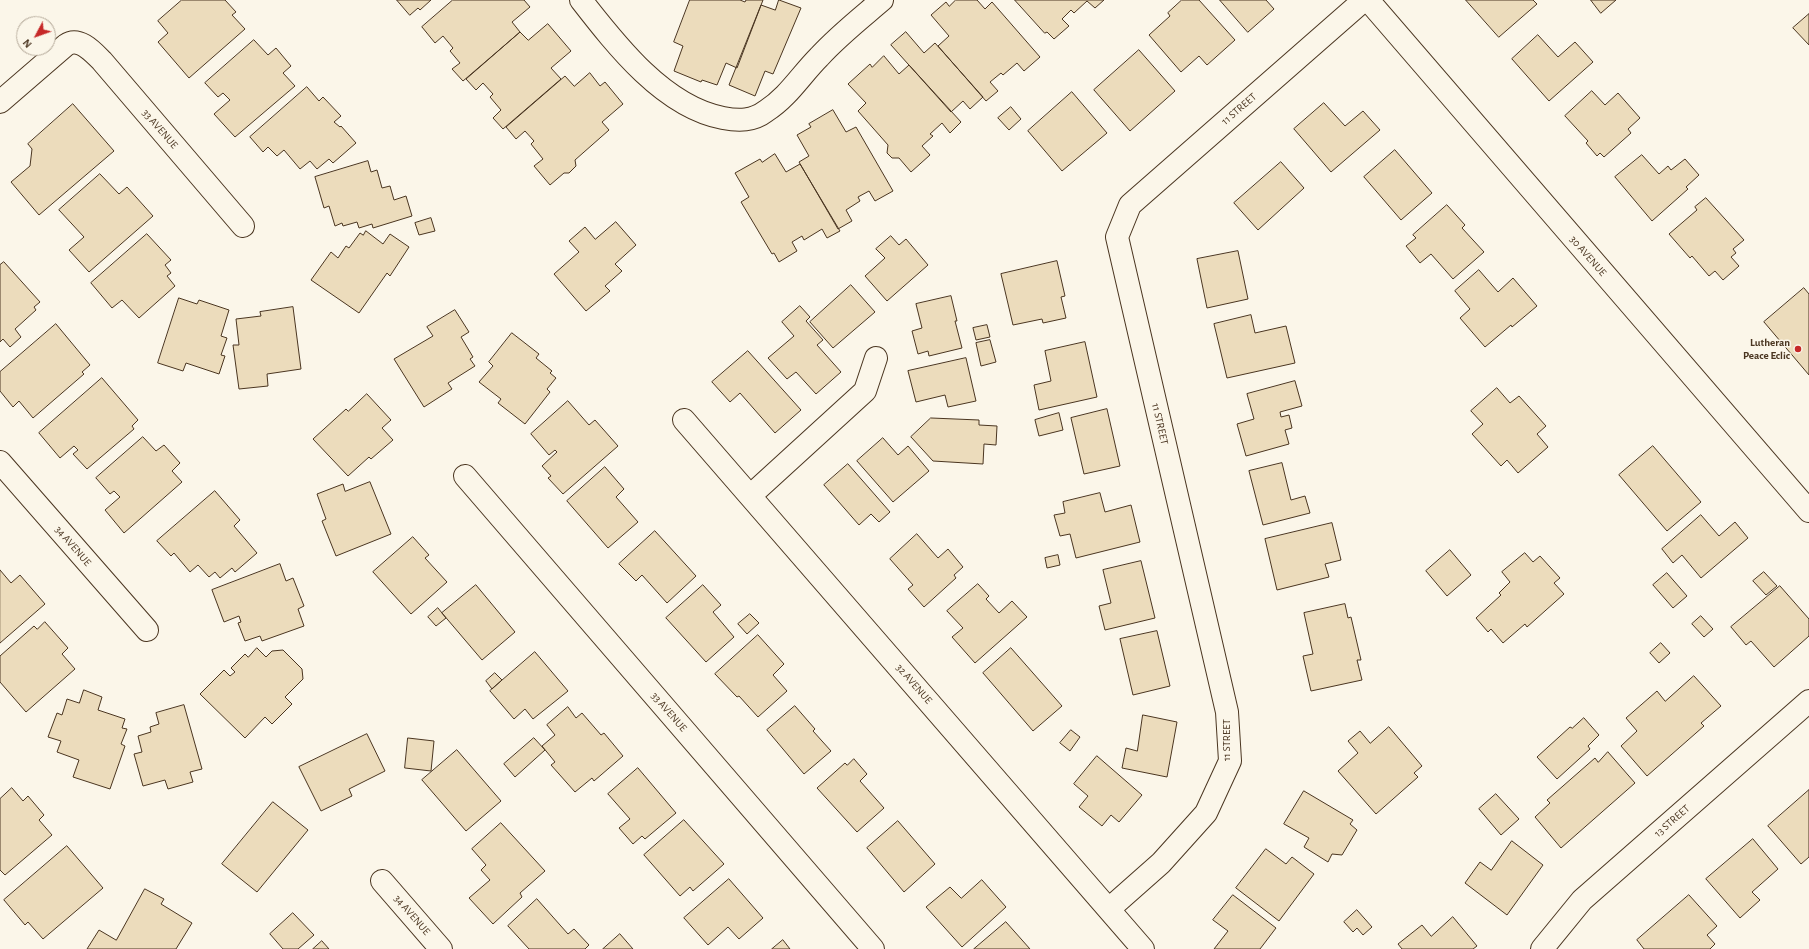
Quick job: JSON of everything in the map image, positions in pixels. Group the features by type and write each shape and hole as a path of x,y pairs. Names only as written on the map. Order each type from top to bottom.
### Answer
{"street":[{"path":"582,0 627,55 655,82 679,100 709,116 732,120 750,120 772,107 783,98 819,56 882,0"},
{"name":"11 STREET","path":"1109,908 1162,864 1206,813 1230,761 1227,712 1116,237 1130,205 1364,0"},
{"name":"30 AVENUE","path":"1368,0 1809,511"},
{"name":"33 AVENUE","path":"0,102 70,42 79,43 90,49 102,61 243,226"},
{"path":"750,496 865,391 876,358"},
{"name":"32 AVENUE","path":"684,420 1143,949"},
{"name":"34 AVENUE","path":"0,462 147,630"},
{"name":"33 AVENUE","path":"465,476 873,949"},
{"name":"13 STREET","path":"1542,949 1582,900 1809,701"},
{"name":"34 AVENUE","path":"382,881 441,949"}],"building":[{"path":"182,0 225,0 236,12 232,15 245,29 189,78 158,42 168,33 158,21"},
{"path":"397,0 431,0 420,10 418,8 410,15"},
{"path":"453,0 524,0 530,7 512,22 520,32 463,81 452,69 460,63 450,51 453,48 443,36 435,43 422,27"},
{"path":"690,0 740,0 745,2 746,0 763,0 737,68 726,63 717,85 702,80 701,82 674,71 683,46 674,42"},
{"path":"779,0 801,8 773,74 765,71 755,96 729,85 761,5 775,10"},
{"path":"956,0 977,0 985,9 992,2 1040,57 1024,71 1017,63 1003,75 1001,73 990,82 998,91 986,101 938,46 949,36 931,15 946,2 949,6"},
{"path":"1015,0 1104,0 1095,8 1087,1 1074,13 1071,10 1062,19 1069,26 1054,39 1047,32 1045,33"},
{"path":"1182,0 1199,0 1235,40 1207,65 1199,56 1181,72 1149,35 1170,16 1168,13"},
{"path":"1220,0 1266,0 1274,9 1248,32"},
{"path":"1466,0 1533,0 1537,4 1499,37"},
{"path":"1591,0 1616,0 1601,13"},
{"path":"1809,14 1809,45 1793,28"},
{"path":"548,24 571,51 551,68 561,79 503,129 493,118 501,110 490,97 493,94 483,83 476,90 466,79 520,32 528,40"},
{"path":"906,32 924,53 935,43 983,97 970,109 963,101 951,112 891,45"},
{"path":"1538,35 1558,57 1575,42 1593,62 1549,101 1512,59"},
{"path":"254,40 268,55 276,48 291,66 283,73 295,86 235,137 214,114 230,100 223,93 218,97 205,83"},
{"path":"1139,50 1175,91 1130,131 1094,90"},
{"path":"884,56 899,74 909,65 961,122 950,133 942,123 930,134 933,136 922,146 930,155 911,172 899,158 892,158 887,153 888,145 858,111 866,103 848,84 870,64 872,67"},
{"path":"590,73 600,86 605,82 623,104 602,122 609,130 575,160 576,166 569,173 564,173 550,185 534,166 543,159 531,144 534,141 525,131 516,139 506,127 565,76 574,86"},
{"path":"307,87 319,101 323,97 341,116 334,122 340,127 341,126 356,143 333,163 329,159 317,169 310,161 300,169 284,150 277,156 268,147 263,152 250,137"},
{"path":"1592,91 1605,105 1618,93 1640,118 1628,129 1631,133 1604,157 1600,153 1597,156 1586,143 1588,141 1565,116"},
{"path":"1072,92 1107,133 1062,171 1028,131"},
{"path":"1324,103 1345,126 1363,111 1380,130 1331,172 1294,129"},
{"path":"73,104 114,151 39,215 11,182 30,166 32,149 28,144"},
{"path":"1011,107 1021,119 1009,130 998,118"},
{"path":"833,110 846,132 856,127 893,191 875,201 869,191 858,197 860,201 846,210 852,221 838,229 799,162 809,156 797,135 811,127 809,124"},
{"path":"1395,150 1432,193 1401,220 1364,177"},
{"path":"775,154 786,172 800,164 840,231 827,238 822,229 804,240 802,236 792,242 797,251 779,262 774,253 772,254 741,202 749,197 735,173 760,159 762,162"},
{"path":"1642,155 1659,174 1668,166 1671,170 1685,159 1699,175 1686,187 1688,189 1652,221 1615,177"},
{"path":"368,161 371,172 377,170 382,188 390,186 394,200 406,196 412,216 373,228 372,224 359,228 357,222 343,226 342,223 335,226 329,206 324,208 315,177"},
{"path":"1281,162 1304,188 1258,230 1234,203"},
{"path":"100,174 119,194 127,187 153,216 89,272 69,250 84,237 59,210"},
{"path":"1706,198 1744,240 1733,249 1736,253 1731,257 1739,266 1723,280 1715,271 1709,276 1692,256 1690,258 1669,234 1697,210 1695,207"},
{"path":"1447,205 1465,225 1462,228 1484,252 1453,279 1431,254 1420,263 1406,246 1416,238 1413,235"},
{"path":"431,218 435,231 419,235 415,223"},
{"path":"616,222 636,245 615,264 622,271 605,286 610,291 586,311 554,274 579,252 569,241 585,227 595,239"},
{"path":"366,231 383,244 390,234 409,247 390,276 387,273 359,313 311,280 331,252 338,258 346,246 349,248 360,233 363,235"},
{"path":"147,234 171,260 165,265 171,273 167,276 175,286 139,318 122,300 112,308 91,283"},
{"path":"891,236 899,245 906,239 928,265 887,301 865,276 885,258 876,249"},
{"path":"1238,251 1248,299 1207,308 1197,259"},
{"path":"1057,261 1065,296 1061,297 1066,318 1043,323 1042,319 1013,325 1001,274"},
{"path":"4,262 40,302 34,307 36,310 15,329 21,337 10,347 3,339 0,342 0,265"},
{"path":"1479,270 1498,292 1513,278 1537,306 1485,347 1460,318 1470,309 1455,291"},
{"path":"851,285 875,312 833,348 810,322"},
{"name":"Lutheran Peace Eclic","path":"1804,288 1809,294 1809,375 1764,322"},
{"path":"951,296 957,321 955,321 962,348 929,356 928,351 918,354 912,331 922,328 916,304"},
{"path":"179,298 197,304 199,300 229,310 221,336 227,338 221,355 225,356 219,374 186,363 183,371 158,363"},
{"path":"800,306 810,317 806,321 823,340 817,345 841,372 816,394 796,372 787,379 768,358 794,336 782,322"},
{"path":"293,307 301,369 267,374 268,386 239,389 233,345 239,345 236,319 261,316 260,312"},
{"path":"455,310 469,332 461,337 473,357 470,359 475,366 448,383 452,389 424,407 394,359 433,336 427,327"},
{"path":"1251,315 1255,333 1286,326 1295,363 1227,378 1214,324"},
{"path":"56,324 90,365 82,372 84,374 33,418 19,401 13,407 0,391 0,372"},
{"path":"987,325 990,337 976,340 973,328"},
{"path":"512,333 539,354 536,358 552,371 550,373 556,378 547,389 550,392 525,424 498,403 501,399 479,382 493,366 489,362"},
{"path":"990,340 996,362 981,366 976,343"},
{"path":"1085,342 1097,397 1039,410 1034,385 1051,381 1045,351"},
{"path":"748,351 801,410 775,433 740,393 730,402 712,382"},
{"path":"966,358 976,401 948,407 945,395 916,402 908,371"},
{"path":"102,378 138,420 132,426 134,429 87,469 73,454 78,450 74,446 60,458 39,433"},
{"path":"1295,381 1302,406 1280,412 1281,417 1289,415 1292,428 1285,430 1289,444 1246,456 1237,424 1254,419 1247,394"},
{"path":"1497,388 1510,403 1519,396 1546,426 1537,434 1548,447 1518,473 1507,460 1501,466 1472,434 1483,424 1471,411"},
{"path":"367,394 391,420 382,428 393,440 371,459 369,457 348,476 313,439 346,409 348,411"},
{"path":"568,401 589,425 595,420 618,446 563,494 548,478 551,476 542,466 557,452 555,450 549,455 531,434"},
{"path":"1107,409 1120,466 1084,474 1071,418"},
{"path":"1059,413 1063,430 1039,436 1035,420"},
{"path":"931,418 979,420 979,425 997,426 996,445 984,444 983,464 933,461 911,437"},
{"path":"143,437 156,451 164,445 180,463 172,471 182,482 124,533 105,510 120,497 114,491 110,494 96,478"},
{"path":"883,438 898,455 908,446 929,471 893,502 857,461"},
{"path":"1653,446 1701,502 1667,531 1619,475"},
{"path":"1282,463 1291,500 1305,496 1310,513 1263,525 1249,471"},
{"path":"848,464 890,512 879,522 871,514 859,525 824,485"},
{"path":"605,467 624,489 616,497 638,522 608,548 567,501"},
{"path":"370,482 391,534 336,556 322,521 326,519 317,494 343,484 345,491"},
{"path":"215,491 240,520 234,526 257,553 235,572 232,568 220,578 215,572 209,577 198,565 190,572 174,553 171,556 157,541"},
{"path":"1100,493 1105,512 1131,505 1140,542 1076,558 1070,534 1060,536 1054,515 1065,513 1063,502"},
{"path":"1701,515 1719,536 1735,522 1748,538 1701,578 1682,555 1673,563 1662,549"},
{"path":"1332,523 1341,560 1325,564 1329,577 1277,590 1265,539"},
{"path":"655,531 696,576 667,603 642,575 636,581 619,564"},
{"path":"917,534 938,558 948,549 963,567 954,575 956,578 924,607 908,589 913,585 890,559"},
{"path":"413,537 429,555 425,558 447,582 411,614 373,572"},
{"path":"1450,550 1471,575 1447,596 1426,571"},
{"path":"1525,553 1533,562 1540,556 1560,578 1554,583 1564,594 1527,627 1525,624 1503,643 1491,629 1488,632 1476,618 1501,595 1499,593 1510,582 1502,572"},
{"path":"1058,555 1060,565 1047,568 1045,558"},
{"path":"1141,561 1155,618 1105,630 1099,606 1111,603 1103,570"},
{"path":"280,564 286,581 293,578 304,606 298,609 304,626 262,641 260,636 245,641 238,623 241,622 239,616 224,622 212,590"},
{"path":"0,570 11,583 20,575 45,604 0,643"},
{"path":"1764,572 1777,586 1766,595 1753,581"},
{"path":"1667,573 1687,596 1673,608 1653,585"},
{"path":"978,584 989,596 986,599 999,613 1012,601 1027,617 975,663 952,637 963,628 947,611"},
{"path":"476,585 515,632 482,660 442,613"},
{"path":"703,585 721,605 713,612 734,637 706,662 666,618"},
{"path":"1780,586 1809,619 1809,636 1774,667 1751,641 1746,645 1731,627"},
{"path":"1345,604 1348,618 1351,617 1361,660 1357,660 1362,680 1311,691 1303,656 1313,654 1304,613"},
{"path":"438,608 446,618 436,626 428,617"},
{"path":"750,614 759,623 747,634 738,624"},
{"path":"1701,616 1713,629 1704,637 1692,624"},
{"path":"45,622 68,648 62,654 75,669 26,712 0,682 0,656 34,626 37,629"},
{"path":"1157,631 1170,686 1133,695 1120,639"},
{"path":"758,635 784,664 773,675 787,691 758,717 739,696 737,697 715,674"},
{"path":"1661,643 1670,653 1659,663 1650,653"},
{"path":"257,648 266,657 272,651 283,650 302,669 303,679 285,697 292,704 272,724 265,717 245,738 200,694 224,670 230,676 235,672 231,668 245,654 248,657"},
{"path":"1011,648 1062,706 1033,731 983,673"},
{"path":"535,652 568,691 533,719 525,709 514,719 490,691"},
{"path":"495,673 502,680 492,689 486,681"},
{"path":"1694,676 1721,706 1701,723 1704,726 1647,776 1621,746 1637,731 1626,718 1657,691 1665,701"},
{"path":"84,690 102,697 98,710 125,719 122,728 127,729 121,744 125,746 110,789 73,777 79,760 57,752 61,741 48,737 57,713 62,715 67,699 79,703"},
{"path":"184,705 202,769 190,772 193,782 168,789 165,780 143,786 134,754 142,752 138,736 151,732 150,727 159,724 156,713"},
{"path":"795,706 815,729 813,731 831,751 804,774 767,730"},
{"path":"568,707 576,718 582,713 601,735 604,733 623,756 594,781 592,778 575,792 551,765 555,762 542,746 555,735 547,725"},
{"path":"1143,715 1177,722 1167,777 1122,768 1126,748 1137,751"},
{"path":"1584,718 1599,735 1588,746 1590,749 1557,779 1537,757 1570,727 1572,728"},
{"path":"1389,727 1422,766 1414,773 1418,777 1376,814 1338,771 1358,753 1348,741 1360,731 1370,743"},
{"path":"1071,730 1080,737 1070,751 1060,743"},
{"path":"367,734 385,771 349,789 352,796 321,811 299,767"},
{"path":"408,738 434,741 431,771 405,768"},
{"path":"534,738 545,750 515,777 504,764"},
{"path":"457,750 501,801 466,831 422,780"},
{"path":"1608,752 1635,783 1561,848 1535,817 1550,803 1547,800 1595,758 1598,762"},
{"path":"1097,756 1142,795 1119,822 1111,815 1102,826 1079,807 1088,796 1074,784"},
{"path":"854,759 867,774 860,781 884,808 857,832 817,788 845,763 847,765"},
{"path":"638,768 676,813 645,839 642,836 633,844 619,828 630,819 608,794"},
{"path":"12,788 23,801 28,796 44,815 39,820 52,835 5,875 0,870 0,799"},
{"path":"1809,790 1809,857 1801,864 1768,826"},
{"path":"1304,791 1353,820 1350,824 1357,830 1342,855 1332,854 1328,862 1304,847 1309,838 1284,824"},
{"path":"1496,794 1519,819 1501,835 1479,809"},
{"path":"273,802 308,830 257,892 222,864"},
{"path":"684,820 724,864 693,891 690,887 680,896 644,855"},
{"path":"898,821 935,864 904,892 867,848"},
{"path":"501,823 545,871 520,893 522,897 493,924 469,898 490,880 481,870 486,865 472,849"},
{"path":"1753,839 1778,869 1752,892 1760,900 1740,918 1706,879"},
{"path":"1512,841 1543,865 1507,915 1465,883 1480,862 1491,870"},
{"path":"67,846 103,888 43,939 28,922 25,925 4,900"},
{"path":"1266,849 1286,864 1292,857 1314,874 1279,921 1236,888"},
{"path":"729,879 763,918 739,939 728,927 708,945 684,918"},
{"path":"982,880 1006,907 962,947 926,907 950,887 961,898"},
{"path":"145,889 164,899 161,904 192,923 176,949 87,949 99,930 116,940"},
{"path":"1233,895 1276,928 1260,949 1214,949 1228,931 1213,920"},
{"path":"1689,895 1717,926 1707,935 1715,944 1710,949 1644,949 1637,940"},
{"path":"537,899 568,934 574,929 589,945 585,949 529,949 508,926"},
{"path":"1357,910 1372,927 1363,935 1357,928 1353,932 1344,922"},
{"path":"293,913 314,935 298,949 283,949 270,934"},
{"path":"1453,917 1477,946 1473,949 1402,949 1398,944 1422,925 1431,936"},
{"path":"1006,922 1030,949 974,949"},
{"path":"620,934 633,949 603,949"},
{"path":"783,940 790,949 772,949"},
{"path":"322,941 329,949 313,949"}],"place":[{"name":"Lutheran Peace Eclic","path":"1798,349"}]}
